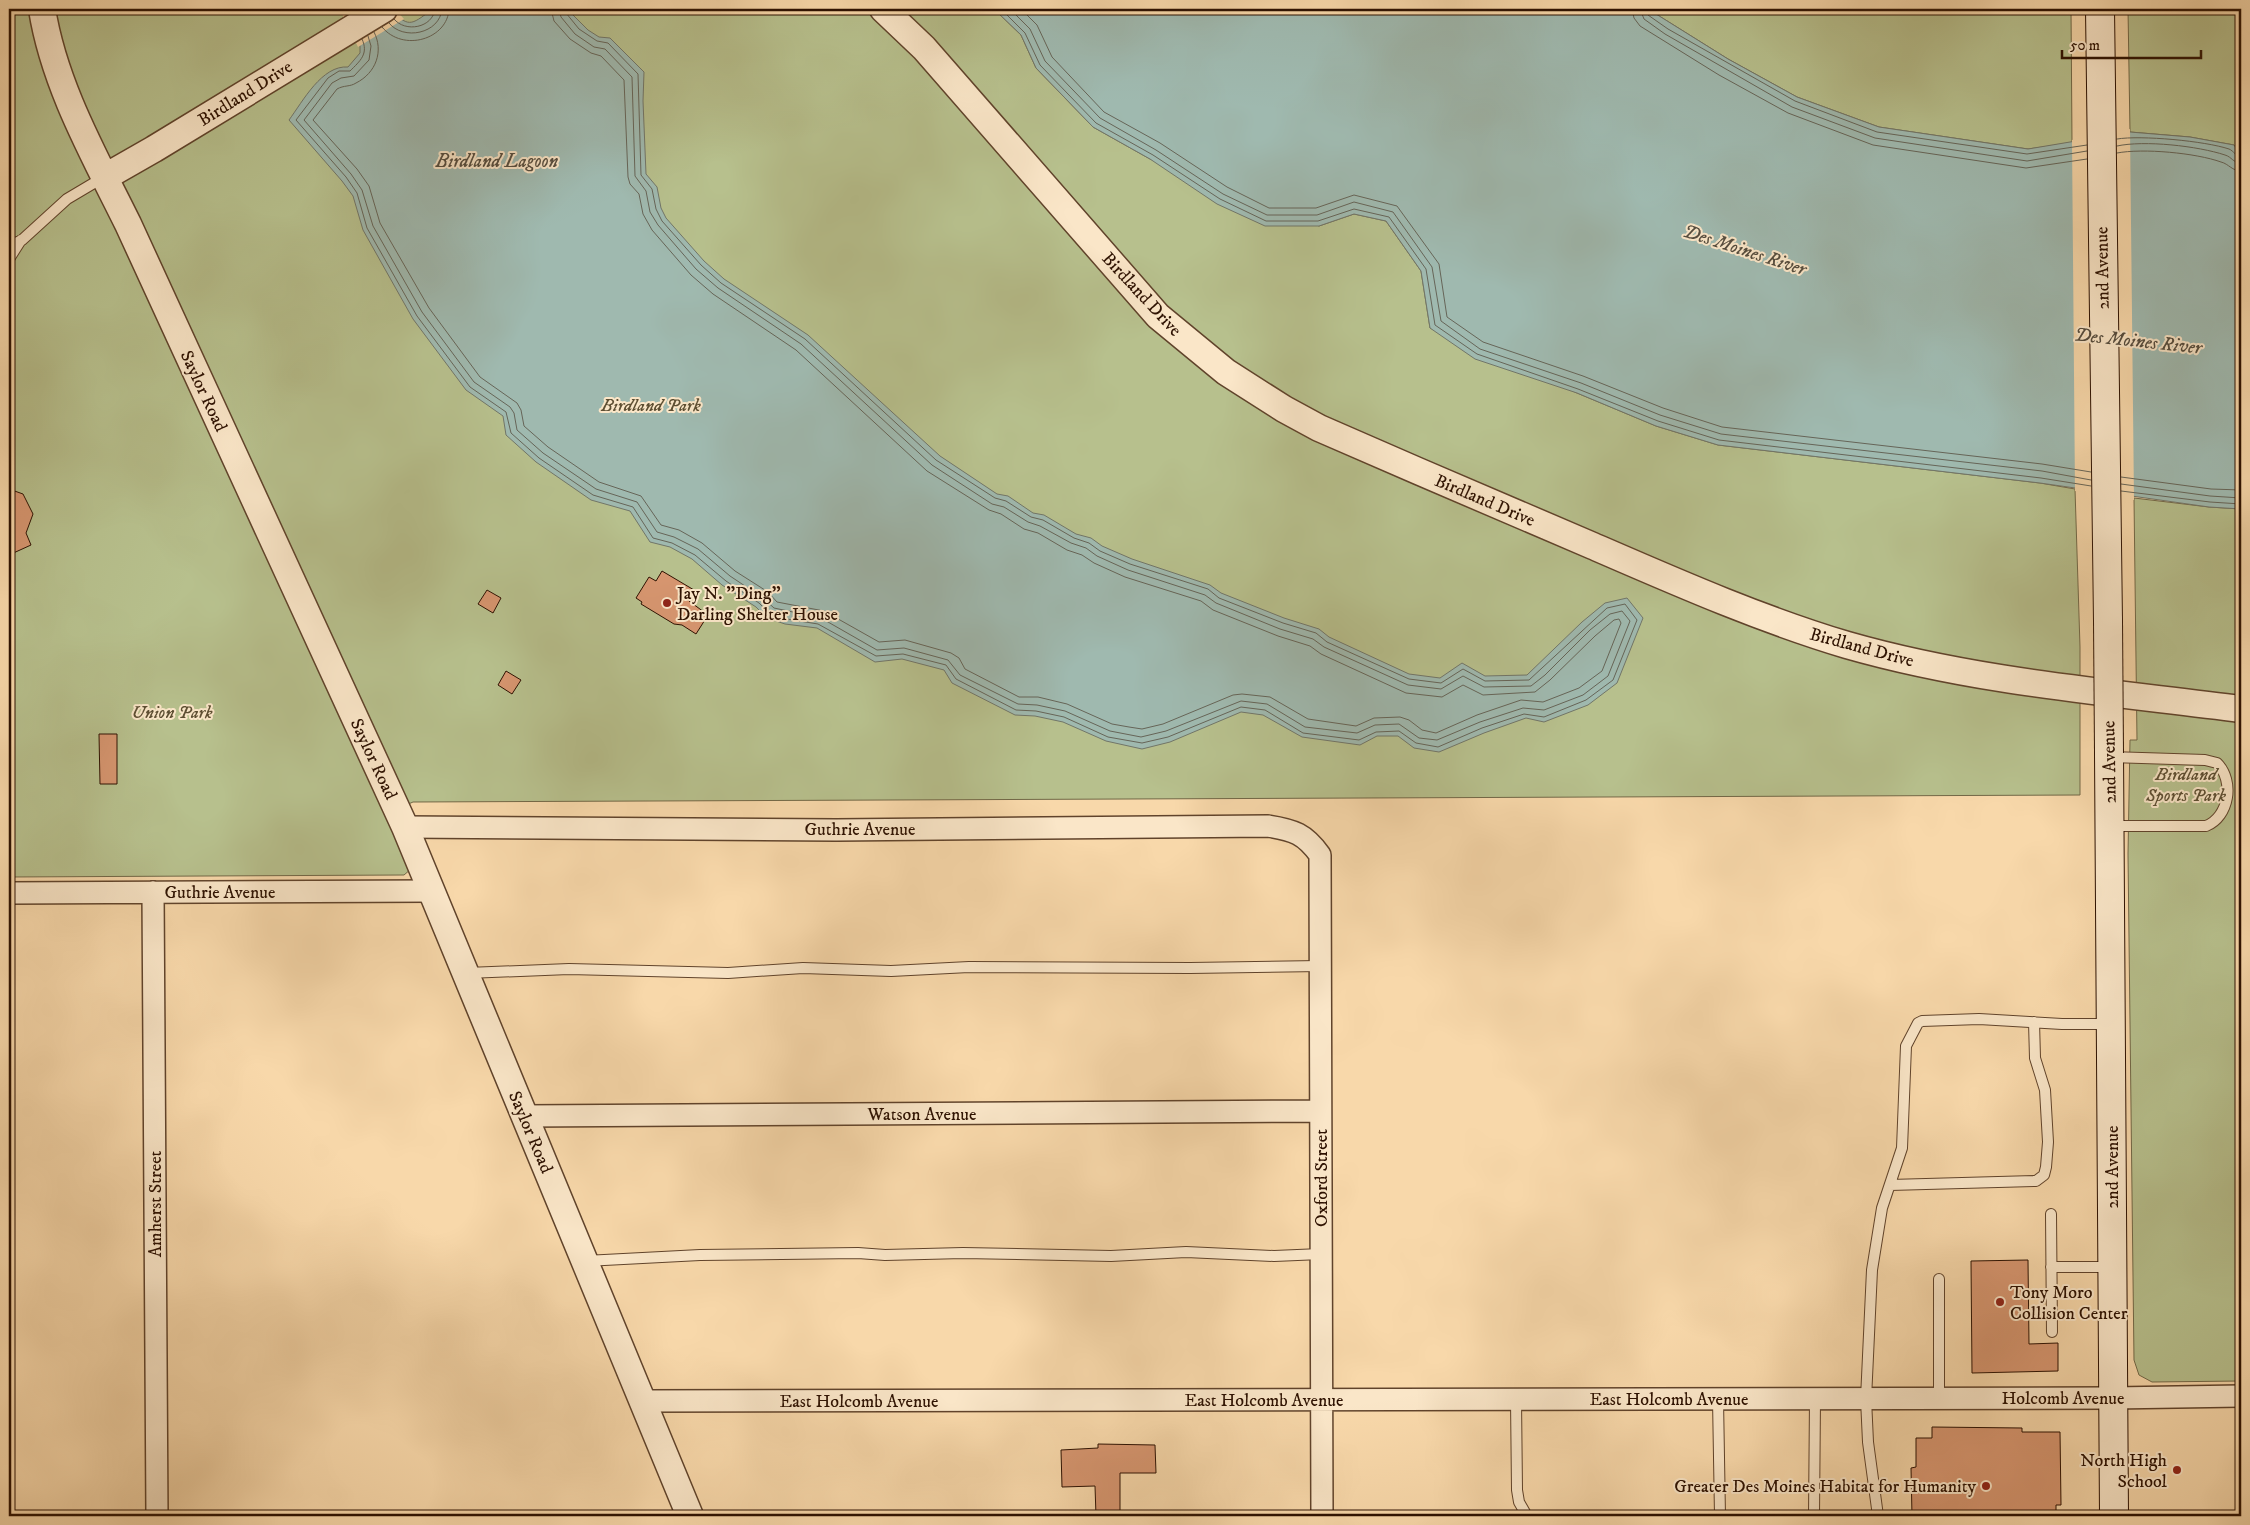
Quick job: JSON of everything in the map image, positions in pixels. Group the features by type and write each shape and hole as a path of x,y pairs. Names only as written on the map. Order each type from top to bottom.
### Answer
{"main road":[{"name":"2nd Avenue","path":"2100,9 2105,543 2108,621 2110,826 2114,1516"}],"street":[{"name":"Saylor Road","path":"42,9 55,64 82,130 405,827 690,1516"},
{"name":"Birdland Drive","path":"105,177 384,9"},
{"name":"Birdland Drive","path":"883,9 924,48 1158,316 1226,372 1284,410 1320,428 1723,601 1795,628 1848,645 1912,662 1996,679 2066,689 2241,708"},
{"name":"Guthrie Avenue","path":"405,827 836,830 1268,826 1293,830 1311,842"},
{"name":"Oxford Street","path":"1311,842 1320,855 1322,1516"},
{"name":"Guthrie Avenue","path":"9,893 432,891"},
{"name":"Amherst Street","path":"153,892 157,1516"},
{"name":"Watson Avenue","path":"524,1116 1320,1111"},
{"name":"Holcomb Avenue","path":"1876,1399 2241,1396"},
{"name":"East Holcomb Avenue","path":"643,1401 1876,1399"}],"lane":[{"path":"9,259 22,240 67,199 105,177"},
{"path":"9,246 22,240"},
{"path":"2109,755 2205,760 2217,763 2225,777 2226,792 2226,805 2220,816 2214,823 2206,826 2110,826"},
{"path":"464,973 569,969 728,973 803,968 891,971 969,968 1320,966"},
{"path":"1878,1516 1868,1442 1876,1399 1872,1270 1882,1208 1902,1148 1906,1046 1918,1023 1922,1021 1979,1019 2111,1024"},
{"path":"1890,1185 2036,1181 2044,1175 2048,1142 2046,1102 2035,1058 2034,1022"},
{"path":"2051,1214 2052,1332"},
{"path":"584,1260 700,1255 858,1253 885,1255 1111,1256 1186,1252 1274,1256 1321,1254"},
{"path":"2051,1267 2112,1267"},
{"path":"1939,1279 1939,1399"},
{"path":"1718,1399 1720,1516"},
{"path":"1814,1516 1815,1399"},
{"path":"1516,1400 1517,1490 1519,1502 1527,1516"}],"green space":[{"name":"Birdland Park","path":"9,9 994,9 1021,35 1036,68 1093,127 1150,159 1319,226 1354,214 1386,221 1421,271 1430,328 1656,426 1718,445 2040,483 2075,489 2080,647 2080,795 413,802 397,809 411,869 404,875 9,877"},
{"path":"1648,9 2071,9 2072,143 2028,149 1879,127 1797,97 1728,59"},
{"path":"2128,9 2241,9 2241,155 2234,145 2190,137 2130,132"},
{"name":"Birdland Sports Park","path":"2134,498 2241,509 2241,1381 2152,1382 2139,1375 2134,1360 2128,854 2130,740 2137,740"}],"water":[{"name":"Birdland Lagoon","path":"342,9 392,9 403,20 412,22 433,9 567,9 588,30 599,37 610,38 644,72 643,101 646,174 657,187 661,208 666,218 704,261 724,279 808,335 940,456 997,494 1008,496 1033,513 1044,515 1076,534 1091,538 1102,546 1132,559 1210,585 1221,593 1284,618 1319,629 1329,637 1409,674 1440,678 1462,663 1485,676 1527,675 1582,622 1605,603 1627,598 1643,618 1617,683 1588,705 1544,722 1526,718 1439,752 1414,748 1398,736 1377,736 1360,745 1302,737 1263,715 1241,712 1170,742 1142,749 1106,741 1063,722 1035,716 1015,715 952,683 944,670 902,659 875,662 817,628 785,624 767,618 756,607 722,585 692,559 670,547 650,542 630,511 591,500 536,462 506,435 503,416 466,390 413,319 363,230 353,196 289,120 307,94 322,78 339,68 348,67 360,53 360,46"},
{"name":"Des Moines River","path":"994,9 1648,9 1728,59 1797,97 1879,127 2028,149 2130,132 2190,137 2234,145 2241,155 2241,509 2209,507 2040,483 1718,445 1656,426 1577,393 1475,359 1430,328 1421,271 1386,221 1354,214 1319,226 1265,226 1217,204 1150,159 1093,127 1036,68 1021,35"}],"pier":[{"path":"351,9 395,9 404,19 358,47 342,14"},
{"path":"2130,129 2134,500 2075,491 2072,140"}],"building":[{"path":"9,489 23,494 33,514 26,533 31,545 9,555"},
{"name":"Jay N. \"Ding\" Darling Shelter House","path":"662,571 694,590 688,599 689,601 708,615 696,634 682,625 674,624 641,604 642,602 636,598 649,577 656,581"},
{"path":"487,590 501,598 493,613 478,604"},
{"path":"506,671 521,680 512,694 498,685"},
{"path":"99,734 117,734 117,784 100,784"},
{"name":"Tony Moro Collision Center","path":"2028,1260 2029,1344 2058,1343 2058,1371 1972,1373 1971,1261"},
{"name":"Greater Des Moines Habitat for Humanity","path":"1932,1427 2022,1428 2022,1432 2060,1432 2061,1505 2056,1505 2056,1514 2047,1513 2047,1516 1912,1516 1911,1468 1916,1467 1916,1438 1932,1438"},
{"path":"1098,1444 1155,1445 1156,1473 1120,1473 1120,1516 1096,1516 1095,1486 1062,1487 1061,1450 1098,1448"}],"place":[{"name":"Jay N. \"Ding\" Darling Shelter House","path":"667,603"},
{"name":"Tony Moro Collision Center","path":"2000,1302"},
{"name":"North High School","path":"2177,1470"},
{"name":"Greater Des Moines Habitat for Humanity","path":"1986,1486"}],"park label":[{"name":"Union Park","path":"172,712"}]}
